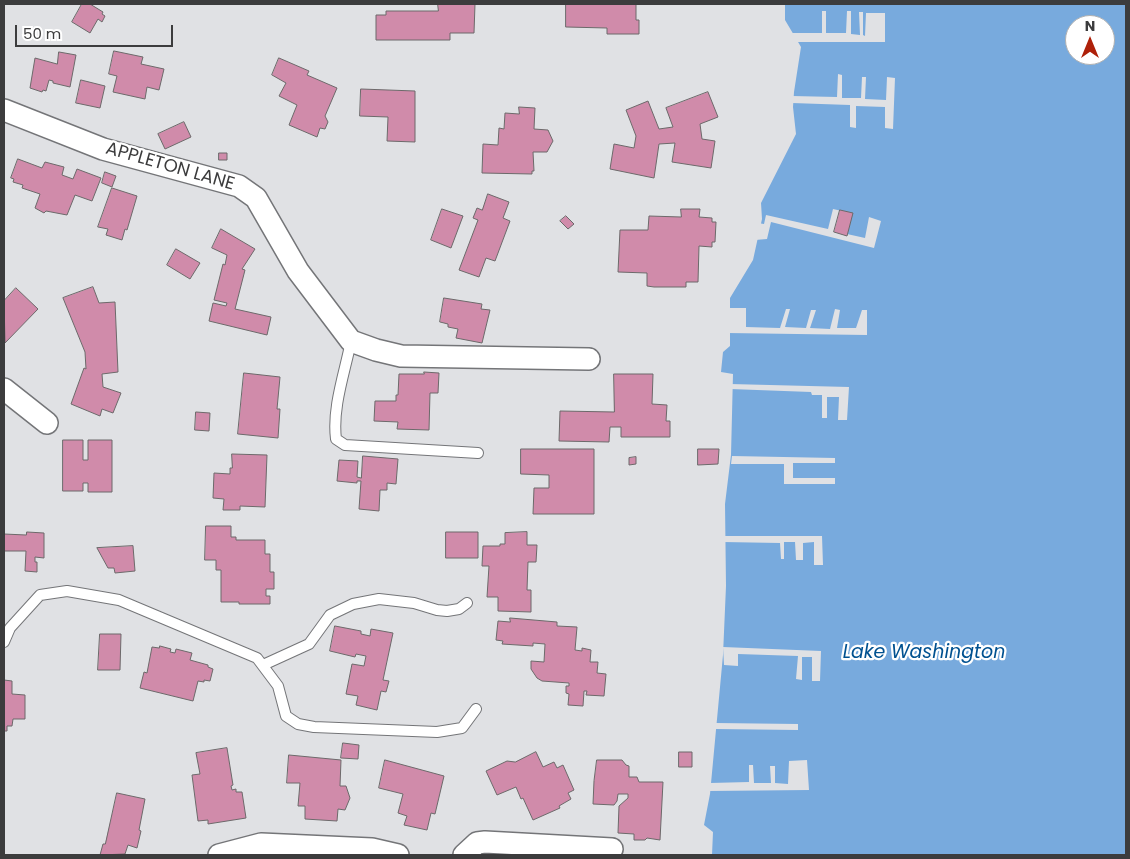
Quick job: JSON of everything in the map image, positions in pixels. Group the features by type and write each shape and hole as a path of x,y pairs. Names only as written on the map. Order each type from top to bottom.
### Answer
{"street":[{"name":"APPLETON LANE","path":"4,110 103,149 213,178 239,186 248,191 256,198 298,271 351,341"},
{"path":"351,341 401,356 589,359"},
{"path":"4,390 47,423"},
{"path":"464,855 477,843 485,842 612,850"},
{"path":"219,855 260,844 372,850 398,855"}],"lane":[{"path":"351,341 336,412 336,439 346,445 478,453"},
{"path":"4,642 10,628 40,595 67,591 119,600 258,658 278,686 286,716 298,724 314,728 437,732 462,728 476,709"},
{"path":"263,665 309,644 330,615 353,604 379,599 414,603 446,611 459,609 467,603"}],"water":[{"name":"Lake Washington","path":"785,4 1126,4 1126,855 712,855 713,832 704,825 710,794 723,655 726,586 725,504 731,455 733,374 721,372 723,352 730,346 730,298 753,260 762,219 761,203 796,134 793,107 801,47 785,20"}],"pier":[{"path":"822,11 826,11 826,33 846,33 847,11 851,11 851,34 860,35 859,12 863,12 863,35 865,36 866,13 885,13 885,42 795,42 790,33 822,33"},
{"path":"838,74 842,75 842,98 861,98 862,77 866,77 865,99 886,100 887,77 895,78 893,129 885,128 885,107 856,106 856,128 850,127 850,105 792,103 792,96 837,97"},
{"path":"833,209 851,213 847,234 865,238 869,217 881,221 874,248 771,222 767,239 755,240 758,223 764,224 766,215 828,229"},
{"path":"727,308 746,308 746,327 780,328 786,309 790,309 785,327 806,328 811,310 816,310 810,328 830,329 835,309 840,310 837,328 856,328 862,310 867,310 867,335 727,333"},
{"path":"730,384 849,387 847,420 838,420 839,397 827,397 827,418 822,418 822,395 812,395 811,392 730,389"},
{"path":"732,456 835,458 835,463 793,463 793,478 835,478 835,484 784,484 784,464 731,464"},
{"path":"723,536 822,536 823,565 814,565 814,542 803,543 803,560 796,560 795,542 784,542 784,559 781,559 780,543 723,542"},
{"path":"723,647 821,651 820,681 812,681 812,657 802,657 802,680 796,679 798,656 738,654 738,666 724,665"},
{"path":"716,723 798,724 798,730 715,729"},
{"path":"807,760 809,790 709,791 710,783 749,782 749,765 753,765 754,783 771,783 770,766 775,766 775,783 788,784 789,761"}],"building":[{"path":"82,4 90,4 103,12 102,14 105,16 102,22 98,19 90,33 72,22"},
{"path":"438,4 475,4 474,33 450,33 450,40 376,40 376,15 386,15 386,11 438,11"},
{"path":"566,4 636,4 636,20 639,20 639,34 607,34 607,28 566,27"},
{"path":"114,51 143,57 141,64 164,69 159,90 147,87 145,99 113,92 117,76 109,74"},
{"path":"59,52 76,55 70,87 53,83 53,81 49,80 46,91 43,90 42,92 30,88 35,58 57,64"},
{"path":"279,58 309,71 307,75 337,88 325,116 328,122 325,129 320,128 317,137 289,125 297,105 279,96 286,83 272,75"},
{"path":"81,80 105,86 100,108 76,103"},
{"path":"361,89 415,91 415,142 387,141 388,117 360,116"},
{"path":"708,92 718,117 700,124 702,139 715,141 711,168 672,162 675,143 659,144 654,178 610,169 614,144 634,148 636,136 626,110 648,101 659,129 673,127 666,108"},
{"path":"519,107 535,108 534,129 548,130 553,141 547,152 533,152 534,171 532,171 532,174 482,173 483,144 498,145 499,128 504,129 505,113 519,114"},
{"path":"184,122 191,137 165,149 158,134"},
{"path":"219,153 227,153 227,160 219,160"},
{"path":"18,159 42,168 45,162 64,167 62,175 73,179 77,169 101,178 92,201 75,195 67,215 46,211 44,213 35,208 40,194 22,188 23,185 13,182 14,179 11,178"},
{"path":"105,172 116,176 112,187 102,183"},
{"path":"112,188 137,196 127,230 125,229 122,240 106,235 108,229 98,227"},
{"path":"488,194 509,202 503,218 510,221 495,261 486,258 479,277 459,270 478,220 473,218 477,208 482,210"},
{"path":"442,209 463,216 451,248 431,240"},
{"path":"681,209 700,209 699,217 712,218 712,222 716,222 715,242 712,242 712,247 699,246 698,282 686,282 686,287 654,287 647,286 647,273 618,272 620,230 648,230 649,216 681,217"},
{"path":"840,210 853,213 847,236 834,232"},
{"path":"566,216 574,224 568,229 560,221"},
{"path":"221,229 255,249 242,269 245,270 235,309 271,317 267,335 209,321 213,303 226,306 227,303 214,300 227,255 212,248"},
{"path":"176,249 200,263 190,279 167,265"},
{"path":"93,287 99,303 115,302 118,372 102,374 103,387 121,393 113,413 102,409 100,416 71,404 84,368 86,369 85,352 63,298"},
{"path":"16,288 38,309 5,343 4,301"},
{"path":"444,298 482,304 481,309 490,310 482,343 456,338 458,329 448,327 448,324 440,322"},
{"path":"424,372 439,373 438,393 430,393 429,430 397,429 398,422 374,421 375,401 396,401 399,374 424,374"},
{"path":"244,373 280,377 277,409 280,409 278,438 238,434"},
{"path":"614,374 653,374 652,404 667,405 666,421 670,421 670,437 621,437 621,427 610,427 609,442 559,441 560,411 614,412"},
{"path":"196,412 210,413 209,431 195,430"},
{"path":"63,440 83,440 83,460 88,460 88,440 112,440 112,492 88,492 88,483 83,483 83,491 63,491"},
{"path":"521,449 594,449 594,514 533,514 534,488 549,488 549,475 521,474"},
{"path":"698,449 719,449 718,464 698,465"},
{"path":"232,454 267,455 265,507 240,506 240,510 223,510 224,499 213,498 214,473 230,474"},
{"path":"363,456 398,459 396,484 387,483 387,490 380,490 379,511 359,509 361,481 357,481 357,483 337,481 339,460 358,461 357,477 361,478"},
{"path":"636,457 636,464 629,465 629,458"},
{"path":"206,526 231,526 231,537 236,537 236,540 265,540 265,554 270,554 270,572 274,572 274,589 266,589 266,596 270,596 270,604 221,602 221,570 216,570 216,560 205,560"},
{"path":"27,532 44,533 44,558 35,557 37,572 25,571 26,551 4,551 4,534 26,535"},
{"path":"446,532 478,532 478,558 446,558"},
{"path":"527,532 527,545 537,545 536,562 528,562 527,590 531,590 531,612 498,611 498,597 487,597 489,566 482,566 483,546 500,546 500,544 505,544 505,533"},
{"path":"133,546 135,571 115,573 114,568 108,568 97,548"},
{"path":"510,618 557,622 557,626 577,627 575,650 582,651 582,648 591,650 590,662 598,662 597,673 606,674 604,696 586,695 587,691 584,691 583,706 568,705 569,694 566,693 566,686 569,686 569,683 542,681 537,678 531,669 531,661 544,662 545,644 533,643 533,646 502,644 503,641 496,640 498,621 510,622"},
{"path":"335,626 361,631 361,634 370,636 371,629 393,633 383,680 389,681 386,692 381,691 377,710 356,705 358,696 346,694 352,664 364,666 366,656 356,654 355,657 330,651"},
{"path":"100,634 121,634 120,670 98,670"},
{"path":"160,646 171,649 170,652 175,653 176,649 192,653 190,660 208,665 208,667 213,669 210,681 198,681 193,701 140,688 144,672 147,673 152,647 159,648"},
{"path":"4,680 12,681 12,694 25,695 25,719 13,719 12,726 7,726 7,731 4,731"},
{"path":"343,743 359,745 358,759 341,758"},
{"path":"227,748 233,785 231,786 232,790 236,789 236,792 242,792 246,818 208,824 208,820 198,821 192,775 200,774 196,753"},
{"path":"536,752 543,767 554,762 557,768 563,765 574,790 568,793 571,799 559,806 560,808 533,820 516,787 497,795 486,771 507,761 515,762"},
{"path":"679,752 692,752 692,767 679,767"},
{"path":"289,755 341,760 340,786 346,786 350,798 345,810 338,809 337,821 305,819 305,806 298,806 300,783 287,783"},
{"path":"385,760 444,776 435,814 431,813 427,830 404,825 407,816 398,813 403,794 379,788"},
{"path":"597,760 622,760 629,766 629,777 637,777 639,782 663,782 660,840 647,838 645,840 634,840 634,834 618,833 619,806 628,798 628,794 618,794 614,805 593,804"},
{"path":"117,793 145,799 137,848 128,845 125,854 100,855 103,844 105,844"}]}
